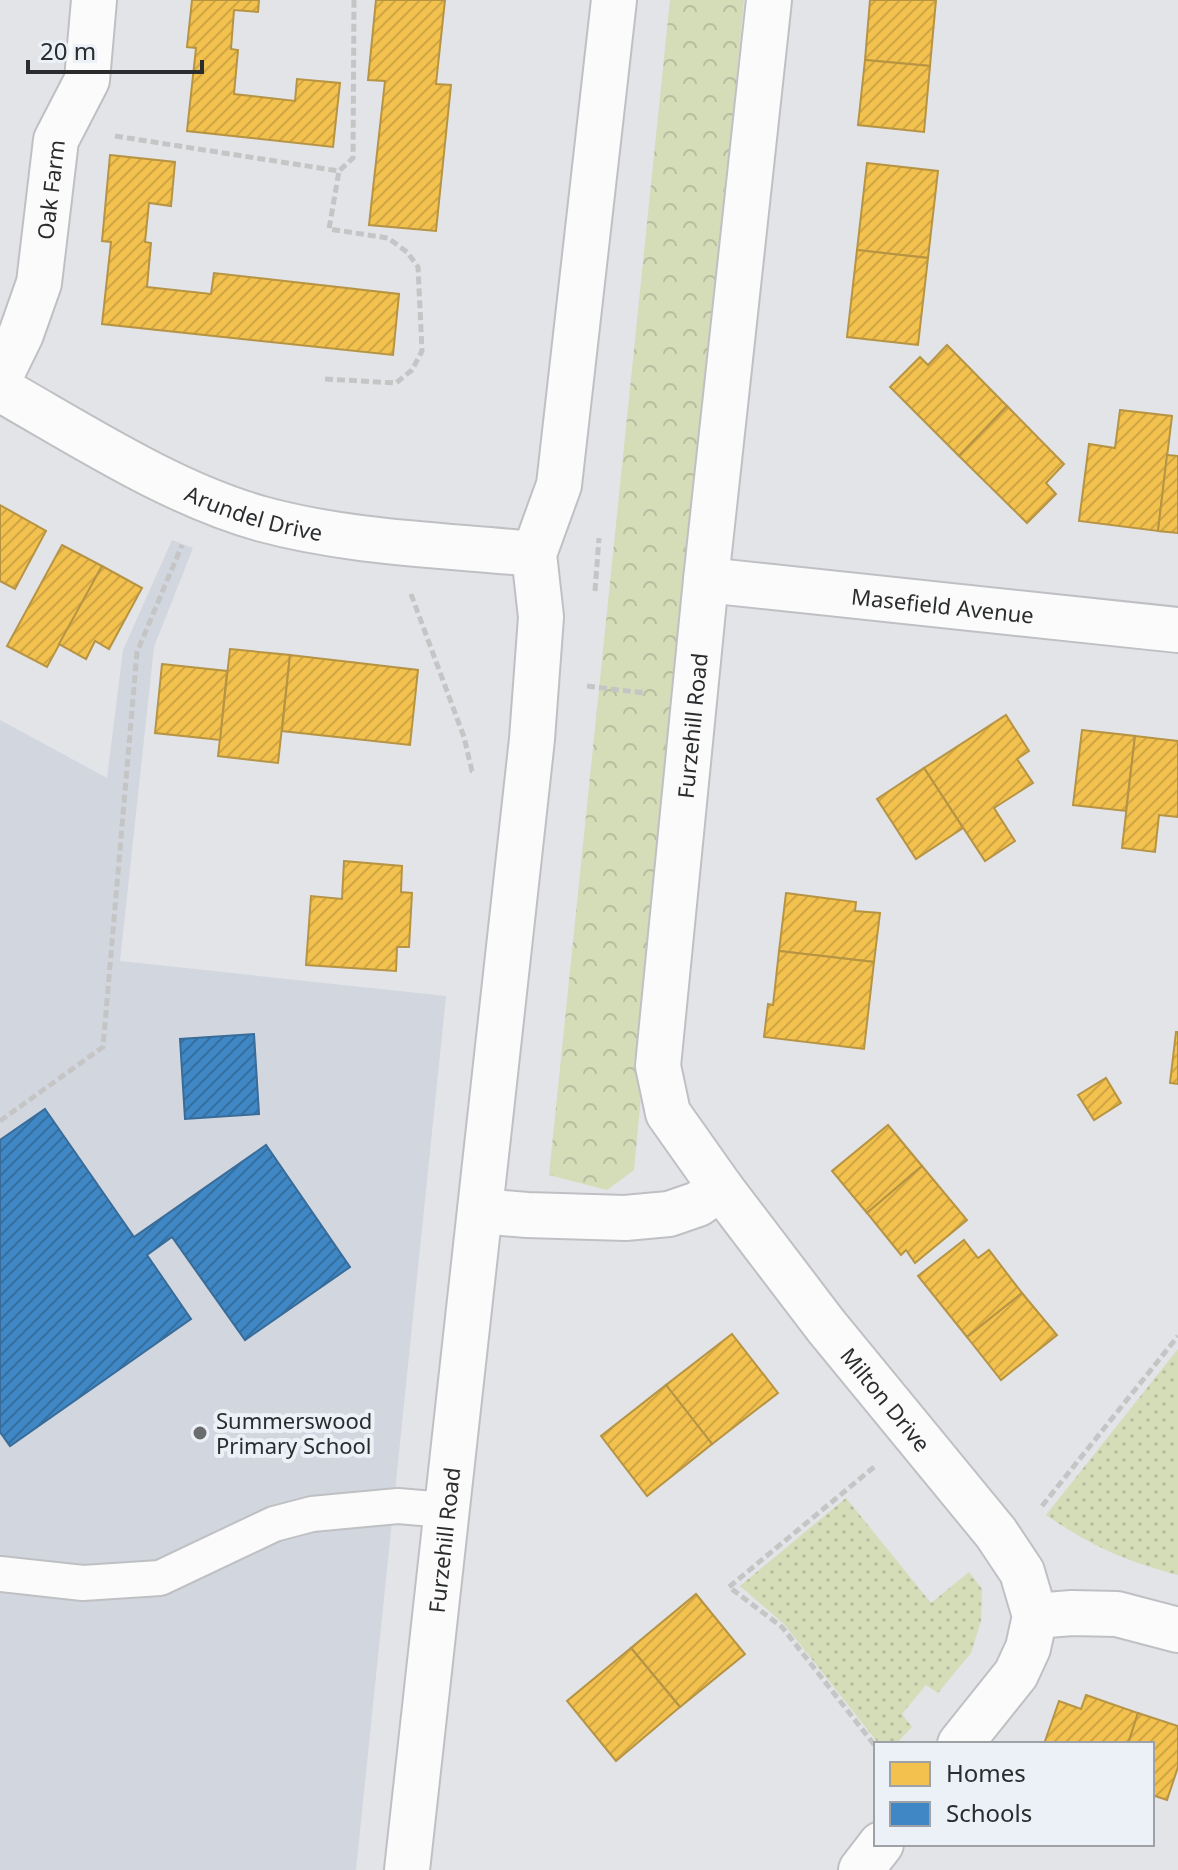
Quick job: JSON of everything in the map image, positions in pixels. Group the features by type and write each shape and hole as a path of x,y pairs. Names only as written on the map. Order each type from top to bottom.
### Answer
{"street":[{"name":"Oak Farm","path":"0,377 21,334 39,283 56,140 87,80 94,0"},
{"name":"Furzehill Road","path":"407,1870 532,739 541,617 534,554 559,485 614,0"},
{"name":"Furzehill Road","path":"721,1188 668,1113 658,1066 706,580 769,0"},
{"name":"Arundel Drive","path":"0,389 117,455 201,497 261,519 327,533 534,554"},
{"name":"Masefield Avenue","path":"706,580 1178,630"},
{"path":"480,1211 625,1218 669,1214 698,1204 721,1188"},
{"name":"Milton Drive","path":"721,1188 826,1326 996,1533 1022,1572 1035,1616"},
{"path":"962,1742 1016,1674 1028,1648 1035,1616 1117,1614 1178,1630"},
{"path":"861,1870 879,1846"}],"lane":[{"path":"0,1574 83,1583 160,1578 274,1524 312,1514 398,1506 445,1510"}],"path":[{"path":"325,379 396,383 412,370 422,351 418,267 407,252 388,238 329,229 339,171 353,158 354,0"},
{"path":"63,128 339,171"},
{"path":"594,594 599,533"},
{"path":"0,1121 103,1047 137,652 182,544"},
{"path":"406,582 464,737 472,771"},
{"path":"585,700 588,670"},
{"path":"1036,1513 1178,1336"},
{"path":"874,1744 782,1627 729,1587 876,1466"}],"shaded area":[{"name":"Summerswood Primary School","path":"172,540 193,548 154,647 120,961 446,996 356,1870 0,1870 0,720 107,778 123,650"}],"green space":[{"path":"670,0 744,0 634,1170 607,1190 549,1175"},
{"path":"1178,1349 1178,1575 1109,1551 1046,1515"},
{"path":"846,1498 931,1603 969,1572 982,1589 981,1621 971,1653 938,1693 926,1685 902,1714 912,1727 898,1742 877,1742 784,1624 740,1586"}],"building: Homes":[{"path":"192,0 259,0 258,12 234,10 231,49 238,50 234,94 295,101 297,79 340,83 333,147 187,131 196,48 187,47"},
{"path":"376,0 445,0 436,84 451,85 436,231 369,225 385,81 368,80"},
{"path":"870,0 936,0 930,66 865,60"},
{"path":"865,60 930,66 924,132 858,125"},
{"path":"110,155 175,162 171,206 149,203 145,242 151,243 147,287 211,294 214,273 399,294 393,355 102,324 111,242 102,241"},
{"path":"867,163 938,171 928,258 857,250"},
{"path":"857,250 928,258 918,345 847,337"},
{"path":"947,345 1007,406 959,456 890,387 920,357 928,365"},
{"path":"1007,406 1064,464 1046,483 1056,494 1027,523 959,456"},
{"path":"1120,410 1172,416 1158,531 1079,521 1089,444 1115,448"},
{"path":"1167,455 1178,456 1178,533 1158,531"},
{"path":"0,505 46,531 15,589 0,581"},
{"path":"62,545 102,566 47,667 7,646"},
{"path":"102,566 142,588 109,649 95,641 86,659 59,644"},
{"path":"230,649 290,655 278,763 218,756"},
{"path":"290,655 418,670 410,745 282,731"},
{"path":"162,664 227,671 220,740 155,733"},
{"path":"1006,715 1029,751 1017,759 1033,783 994,808 1015,841 985,861 924,768"},
{"path":"1082,730 1135,736 1126,811 1073,805"},
{"path":"1135,736 1178,741 1178,817 1159,815 1155,852 1122,848"},
{"path":"924,768 963,828 916,859 877,799"},
{"path":"344,861 402,866 401,892 412,893 409,947 397,947 396,971 306,965 311,896 342,899"},
{"path":"786,893 856,902 855,911 880,913 874,962 779,951"},
{"path":"779,951 874,962 864,1049 764,1037 768,1004 773,1005"},
{"path":"1178,1032 1178,1084 1170,1083"},
{"path":"1106,1078 1121,1103 1094,1120 1078,1095"},
{"path":"888,1125 922,1166 867,1213 832,1171"},
{"path":"922,1166 967,1220 915,1263 906,1250 901,1255 867,1213"},
{"path":"964,1240 978,1258 989,1250 1022,1293 967,1337 918,1276"},
{"path":"1022,1293 1057,1335 1001,1380 967,1337"},
{"path":"732,1334 778,1393 712,1444 666,1385"},
{"path":"666,1385 712,1444 647,1496 601,1436"},
{"path":"696,1594 745,1654 680,1707 631,1648"},
{"path":"631,1648 680,1707 616,1761 567,1701"},
{"path":"1086,1695 1138,1713 1129,1742 1045,1742 1059,1701 1081,1709"},
{"path":"1138,1713 1178,1726 1178,1767 1167,1800 1154,1796 1154,1742 1129,1742"}],"building: Schools":[{"path":"254,1034 259,1114 185,1119 180,1039"},
{"path":"45,1109 134,1237 266,1145 350,1267 245,1340 172,1237 147,1255 191,1319 10,1446 0,1432 0,1140"}],"place":[{"name":"Summerswood Primary School","path":"200,1433"}]}
